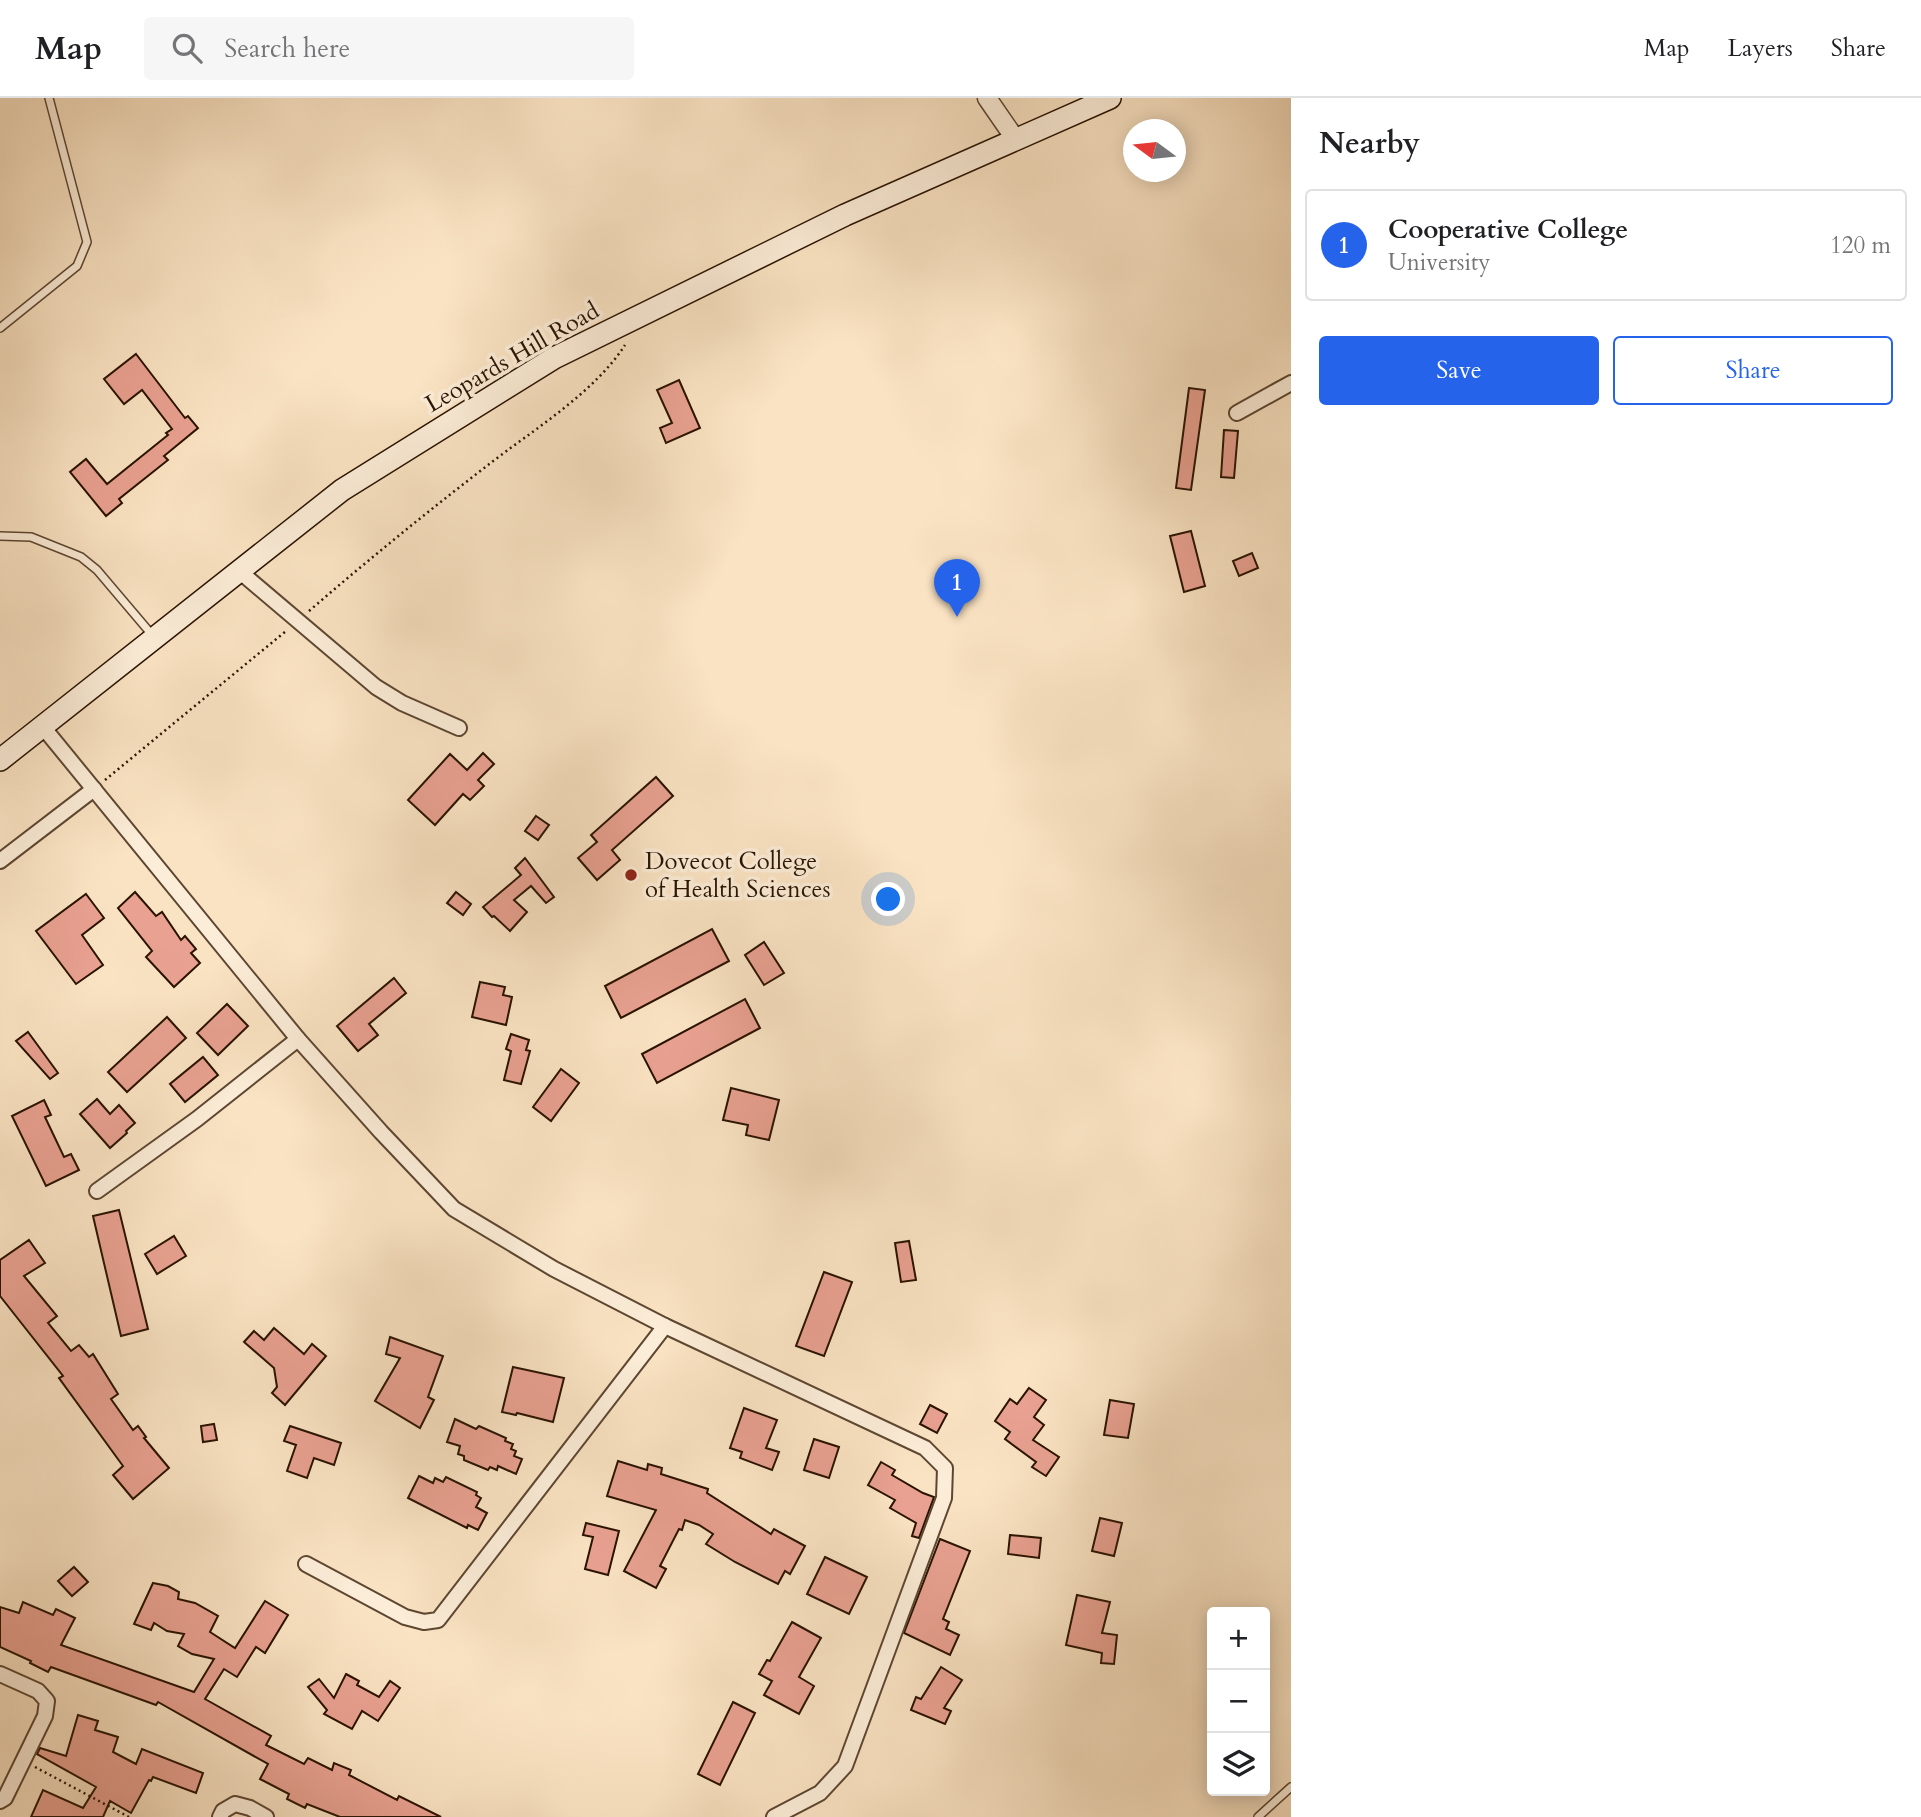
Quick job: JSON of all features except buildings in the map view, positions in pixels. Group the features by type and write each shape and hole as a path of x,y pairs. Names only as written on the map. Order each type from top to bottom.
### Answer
{"main road":[{"name":"Leopards Hill Road","path":"0,760 342,490 554,358 845,215 1110,98"}],"street":[{"path":"987,98 1016,140"},
{"path":"1237,413 1291,383"},
{"path":"238,570 376,687 402,703 459,728"},
{"path":"43,727 298,1039 454,1209 554,1269 666,1326 925,1448 944,1468 944,1498 845,1766 820,1793 774,1817"},
{"path":"0,861 94,789"},
{"path":"97,1191 198,1119 298,1039"},
{"path":"306,1564 405,1617 424,1622 438,1620 666,1326"},
{"path":"0,1674 38,1691 47,1701 45,1716 5,1798 0,1801"},
{"path":"220,1817 223,1811 235,1804 250,1808 266,1817"}],"lane":[{"path":"0,328 77,266 87,242 49,98"},
{"path":"0,536 31,537 81,557 97,570 155,638"},
{"path":"1258,1817 1291,1787"}],"path":[{"path":"94,789 383,548 600,376 618,355 640,316"},
{"path":"23,1761 129,1817"}],"place":[{"name":"Cooperative College","path":"957,617"},
{"name":"Dovecot College of Health Sciences","path":"631,875"}]}
